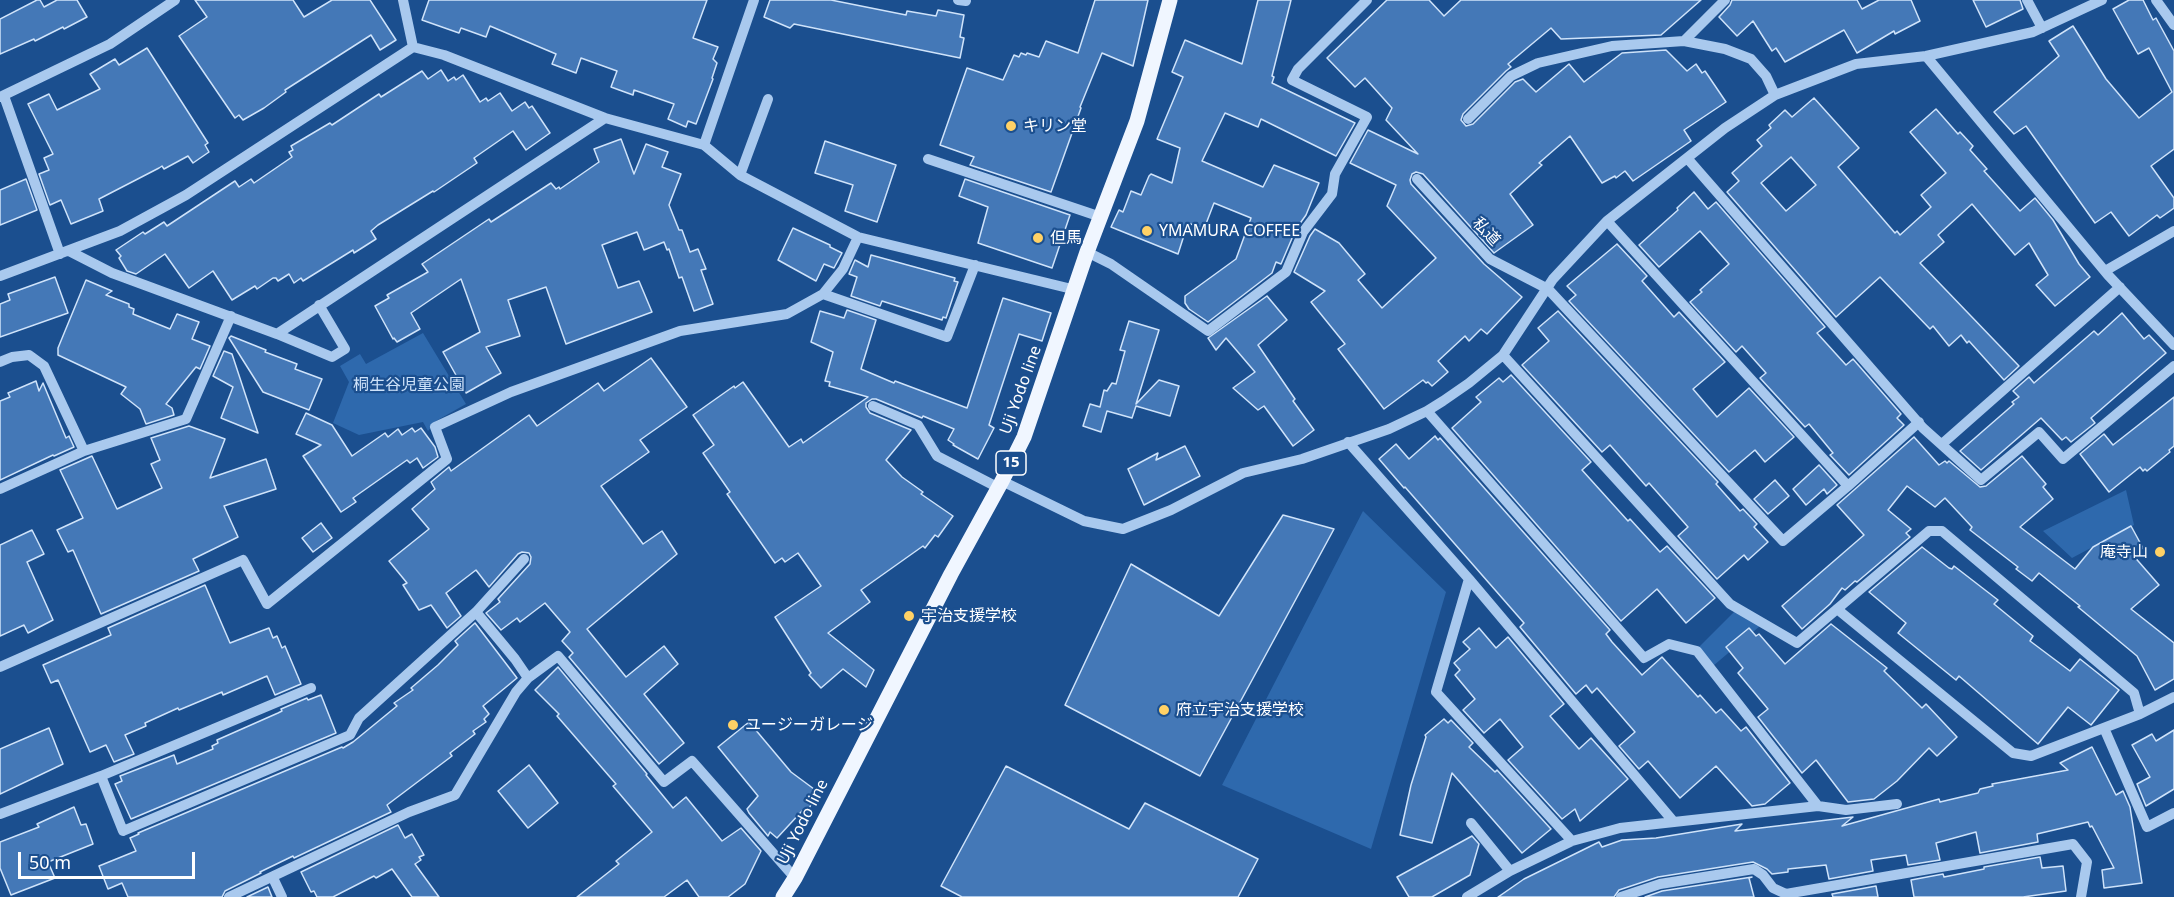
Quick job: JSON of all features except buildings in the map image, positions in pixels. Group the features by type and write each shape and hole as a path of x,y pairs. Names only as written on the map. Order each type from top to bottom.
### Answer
{"main road":[{"name":"Uji Yodo line","path":"783,897 795,878 1024,436 1076,290 1087,252 1137,121 1170,0"}],"street":[{"path":"175,0 110,44 2,96 64,253 332,357 345,349 319,305"},
{"path":"402,0 413,47"},
{"path":"704,145 754,0"},
{"path":"1087,252 1111,264 1209,331 1286,272 1303,232 1332,194 1335,174 1367,117 1292,80 1298,69 1367,0"},
{"path":"1684,41 1725,0"},
{"path":"2026,0 2042,28"},
{"path":"873,406 918,425 937,456 1084,521 1123,529 1171,510 1243,473 1302,459 1389,429 1427,411 1469,383 1503,355 1553,279 1607,221 1725,128 1775,95 1856,64 1926,56 2033,32 2102,0"},
{"path":"2156,0 2174,25"},
{"path":"1468,119 1511,76 1538,63 1612,46 1684,41 1725,49 1751,59 1766,76 1775,95"},
{"path":"0,276 120,231 186,195 413,47 444,55 605,118 704,145 740,175 858,237 1076,290"},
{"path":"1926,56 2105,271 2174,345"},
{"path":"740,175 768,99"},
{"path":"277,334 605,118"},
{"path":"1687,158 1918,422 1981,480 2040,432 2063,459 2174,366"},
{"path":"927,159 1101,217"},
{"name":"私道","path":"1417,179 1490,259 1548,289 1783,542 1848,486"},
{"path":"1607,221 1848,486 1918,422"},
{"path":"2105,271 2174,231"},
{"path":"0,667 243,560 267,604 447,459 435,428 511,392 680,331 787,314 823,294 843,269 858,237"},
{"path":"823,294 946,337 975,266"},
{"path":"1942,444 2120,287"},
{"path":"0,489 84,451 186,419 231,316"},
{"path":"0,362 12,357 29,355 44,366 84,451"},
{"path":"1503,355 1730,604 1797,643 1929,531 1942,531 2134,693 2140,714"},
{"path":"1427,411 1644,658 1669,644 1697,651 1818,806"},
{"path":"1348,442 1469,579 1673,821"},
{"path":"101,776 123,831 350,735 359,718 476,612 524,559"},
{"path":"1469,579 1436,692 1572,842"},
{"path":"1837,609 2013,753 2031,756 2140,714 2174,698"},
{"path":"476,612 528,678"},
{"path":"229,897 409,812 455,795 516,692 528,678 558,656 664,782 693,760 795,878"},
{"path":"0,814 101,776 311,688"},
{"path":"2104,728 2147,827 2174,813"},
{"path":"1467,897 1510,872 1572,842 1620,828 1818,806 1846,810 1897,804"},
{"path":"1471,823 1510,872"},
{"path":"1621,897 1660,884 1754,870 1763,875 1773,888 1786,894 1802,894 2073,844 2087,862 2081,897"},
{"path":"273,878 282,897"}],"green space":[{"name":"桐生谷児童公園","path":"423,333 466,404 436,421 428,431 423,422 359,435 333,423 349,382 340,366 360,354 366,364"},
{"path":"2126,490 2134,525 2072,558 2043,531"},
{"path":"1363,511 1446,592 1371,849 1222,785"},
{"path":"1735,611 1760,626 1713,666 1699,647"}],"place":[{"name":"キリン堂","path":"1011,126"},
{"name":"YMAMURA COFFEE","path":"1147,231"},
{"name":"但馬","path":"1038,238"},
{"name":"庵寺山","path":"2160,552"},
{"name":"宇治支援学校","path":"909,616"},
{"name":"府立宇治支援学校","path":"1164,710"},
{"name":"ユージーガレージ","path":"733,725"}]}
